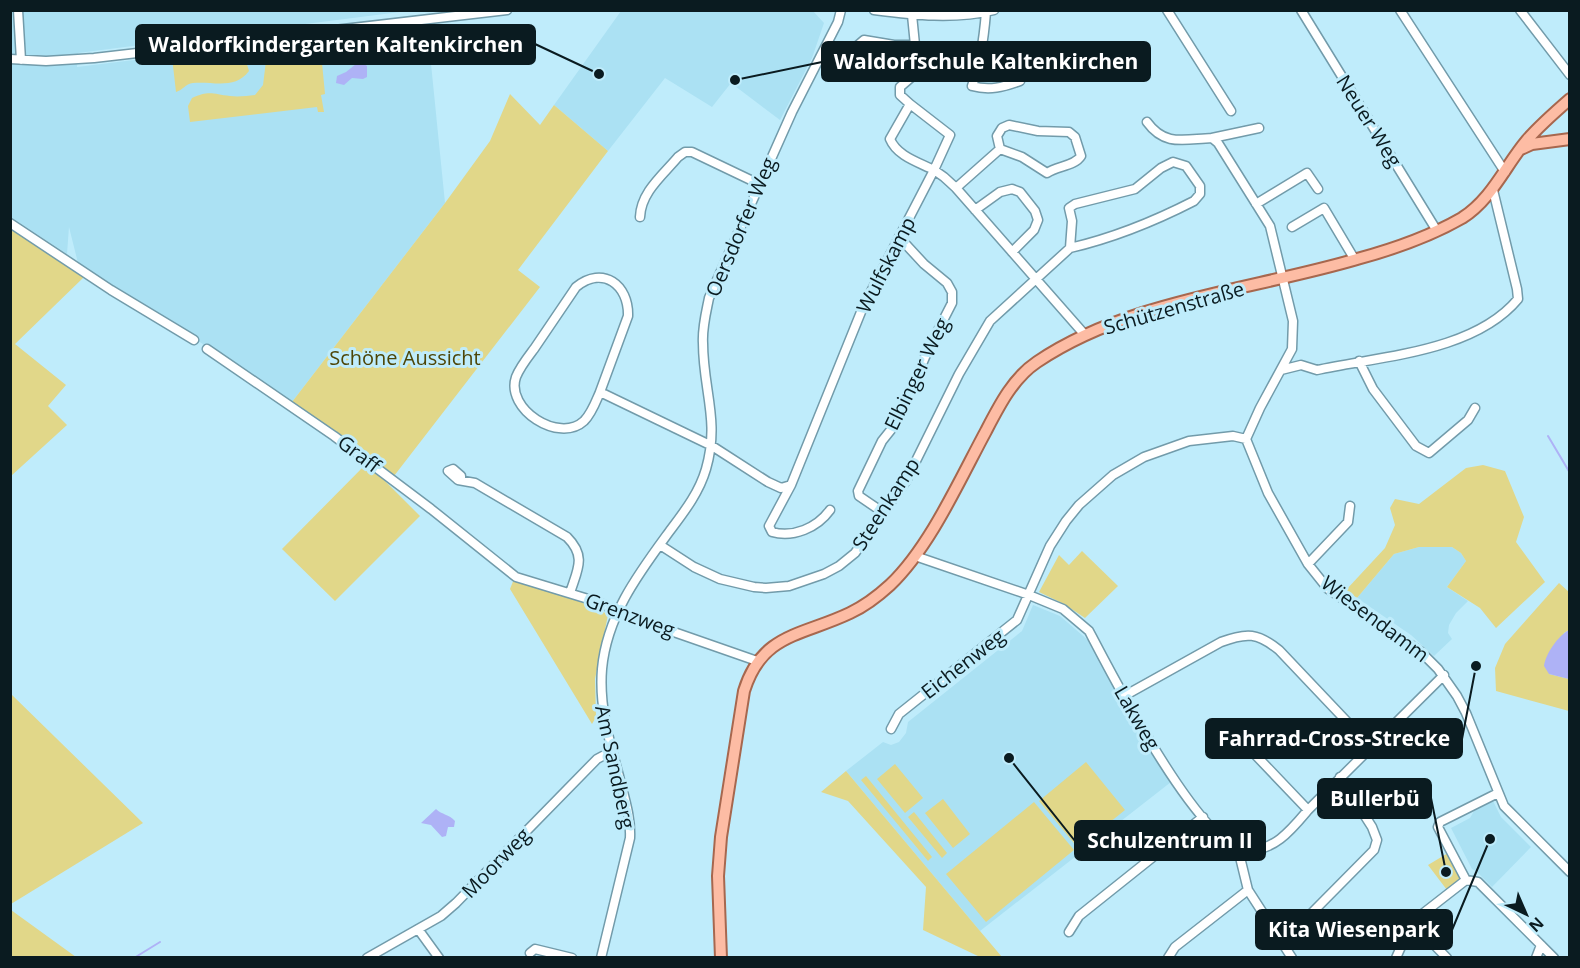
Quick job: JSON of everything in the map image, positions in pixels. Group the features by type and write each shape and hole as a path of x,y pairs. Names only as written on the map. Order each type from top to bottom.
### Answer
{"main road":[{"name":"Schützenstraße","path":"757,661 773,645 852,612 877,596 898,577 915,556 936,522 1003,400 1017,380 1033,364 1085,335 1131,317 1355,260 1397,248 1437,231 1465,216 1493,190 1518,151 1569,99"},
{"path":"1536,131 1538,139 1542,142"},
{"path":"1518,151 1532,144 1569,139"},
{"path":"721,957 718,876 721,837 744,691 757,661"}],"street":[{"path":"18,10 21,60"},
{"path":"413,10 415,20"},
{"path":"10,59 46,61 94,58 507,10"},
{"name":"Oersdorfer Weg","path":"617,611 629,588 694,498 705,472 712,446 713,428 702,344 704,321 716,281 792,112 838,22 841,10"},
{"path":"874,10 912,15 949,16 990,11 972,86 995,89 1020,81"},
{"path":"1167,10 1231,111"},
{"name":"Neuer Weg","path":"1301,10 1437,231"},
{"path":"1400,10 1505,172"},
{"path":"1520,10 1569,75"},
{"path":"912,15 917,54 922,58 979,60"},
{"path":"857,46 864,40 894,45 915,45"},
{"path":"922,68 900,87 900,95 910,104 890,139 893,147 898,152 945,177 1085,335"},
{"name":"Wulfskamp","path":"830,510 822,521 793,534 784,535 772,532 769,526 791,485 863,307 950,135 910,104"},
{"path":"1147,122 1167,140 1212,138 1259,128"},
{"path":"1009,125 1069,132 1075,137 1081,156 1076,162 1054,168 1047,173 1022,157 1000,148 997,136 1002,128 1009,125"},
{"path":"1212,138 1218,143 1270,226 1293,321 1292,349 1246,439"},
{"path":"956,188 1000,148"},
{"path":"640,217 640,207 644,198 678,157 685,152 692,152 759,184"},
{"path":"1176,162 1186,166 1200,186 1200,194 1194,201 1140,227 1070,248 1072,221 1069,208 1085,201 1135,189 1161,168 1176,162"},
{"path":"1256,204 1307,172 1318,189"},
{"path":"975,210 1000,192 1012,189 1020,192 1035,211 1038,220 1034,230 1012,252"},
{"path":"1281,370 1300,365 1317,370 1420,350 1485,327 1509,310 1518,299 1493,190"},
{"path":"1292,227 1324,208 1355,260"},
{"path":"10,223 111,290 194,340"},
{"name":"Elbinger Weg","path":"884,513 860,496 858,491 882,441 898,421 928,350 952,303 952,292 947,283 924,264 899,237"},
{"name":"Steenkamp","path":"660,544 694,567 730,582 765,588 789,585 824,574 839,566 855,553 906,481 958,374 990,321 1070,248"},
{"path":"598,276 616,285 628,303 628,316 600,392 584,421 571,428 556,429 531,414 520,403 515,391 516,377 576,287 586,279 598,276"},
{"name":"Graff","path":"207,349 288,403 382,471 504,569"},
{"path":"1292,349 1300,365"},
{"path":"1359,361 1373,389 1416,446 1424,452 1430,453 1468,420 1475,408"},
{"path":"600,392 712,446 768,482 781,488 791,485"},
{"name":"Eichenweg","path":"891,729 899,714 1017,620 1050,546 1066,521 1079,505 1113,475 1144,457 1189,441 1233,436 1246,439"},
{"name":"Wiesendamm","path":"1246,439 1268,493 1308,564 1328,589 1420,651 1444,675 1466,713 1504,806 1569,872"},
{"path":"461,479 475,483 574,543 580,559 570,593"},
{"path":"1308,564 1348,522 1350,506"},
{"name":"Lakweg","path":"915,556 1063,609 1089,631 1140,726 1203,817 1228,844 1238,849"},
{"name":"Grenzweg","path":"504,569 516,577 598,602 617,611 757,661"},
{"name":"Am Sandberg","path":"601,957 630,838 628,809 600,696 604,652 617,611"},
{"path":"1124,696 1221,642 1238,635 1252,636 1265,639 1279,650 1371,747"},
{"path":"1293,957 1248,890 1238,849 1261,849 1288,833 1340,777 1444,675"},
{"path":"1230,735 1246,745 1308,810"},
{"name":"Moorweg","path":"367,957 441,916 597,759 612,751"},
{"path":"1283,942 1374,850 1377,840 1372,827 1340,777"},
{"path":"1466,880 1438,828 1440,822 1498,792"},
{"path":"1069,932 1079,916 1203,817"},
{"path":"1396,957 1412,922 1466,880 1478,882 1554,957"},
{"path":"1168,957 1175,947 1248,890"},
{"path":"1412,922 1447,957"},
{"path":"418,929 439,957"},
{"path":"1536,957 1541,945"},
{"path":"530,953 535,950 572,957"}],"shaded area":[{"path":"10,11 408,11 78,53 77,67 427,24 445,203 292,402 78,263 69,227 67,254 11,217"},
{"path":"621,11 813,11 824,23 812,58 780,120 731,83 712,107 665,78 608,151 554,105"},
{"path":"1419,547 1452,547 1461,553 1466,561 1447,587 1468,601 1456,613 1449,625 1448,633 1452,639 1434,656 1411,635 1357,598 1394,554"},
{"path":"1033,605 1060,616 1089,641 1171,782 980,931 846,771 883,742 891,745 899,742 906,733 908,722 1022,631"},
{"path":"1493,801 1501,817 1531,847 1492,887 1472,869 1451,828 1470,818 1474,811"}],"green space":[{"path":"320,42 325,94 321,95 324,112 318,112 317,107 190,122 188,106 192,98 207,93 255,95 263,85 267,53 283,46"},
{"path":"172,57 245,58 249,71 237,81 193,83 176,92"},
{"name":"Schöne Aussicht","path":"510,94 540,125 554,105 608,151 518,270 540,287 394,476 292,402 490,141"},
{"path":"10,227 84,277 15,344 66,385 48,406 67,425 11,476"},
{"path":"367,463 420,516 335,601 282,549"},
{"path":"1483,465 1505,471 1524,517 1516,542 1545,582 1496,628 1480,608 1447,587 1466,561 1461,553 1452,547 1419,547 1394,554 1357,598 1346,590 1385,548 1395,525 1390,508 1395,499 1419,504 1466,468"},
{"path":"1082,551 1118,586 1085,618 1064,604 1039,592 1059,555 1069,565"},
{"path":"514,579 597,607 608,615 595,679 596,717 592,724 510,589"},
{"path":"1559,583 1569,592 1569,630 1564,633 1549,674 1569,679 1569,711 1496,691 1495,668 1505,644"},
{"path":"11,694 143,823 11,904"},
{"path":"1086,762 1125,810 1078,848 1039,801"},
{"path":"895,764 923,798 905,813 877,779"},
{"path":"846,771 1002,957 980,957 923,930 926,887 848,801 821,792"},
{"path":"866,776 932,857 928,861 861,780"},
{"path":"943,799 970,834 953,848 925,813"},
{"path":"1034,802 1074,850 986,922 946,874"},
{"path":"914,812 947,853 942,858 908,817"},
{"path":"1448,853 1462,878 1447,890 1428,865"},
{"path":"11,910 76,957 11,957"}],"water":[{"path":"356,64 367,66 367,77 352,78 344,85 336,83 337,76"},
{"path":"1569,630 1569,679 1549,674 1544,666 1553,645"},
{"path":"436,809 455,821 454,827 448,827 446,836 442,837 431,825 421,823"}],"waterway":[{"path":"1548,436 1570,473"},
{"path":"134,958 160,942"}],"place":[{"name":"Waldorfkindergarten Kaltenkirchen","path":"599,74"},
{"name":"Waldorfschule Kaltenkirchen","path":"735,80"},
{"name":"Fahrrad-Cross-Strecke","path":"1476,666"},
{"name":"Schulzentrum II","path":"1009,758"},
{"name":"Kita Wiesenpark","path":"1490,839"},
{"name":"Bullerbü","path":"1446,872"}]}
